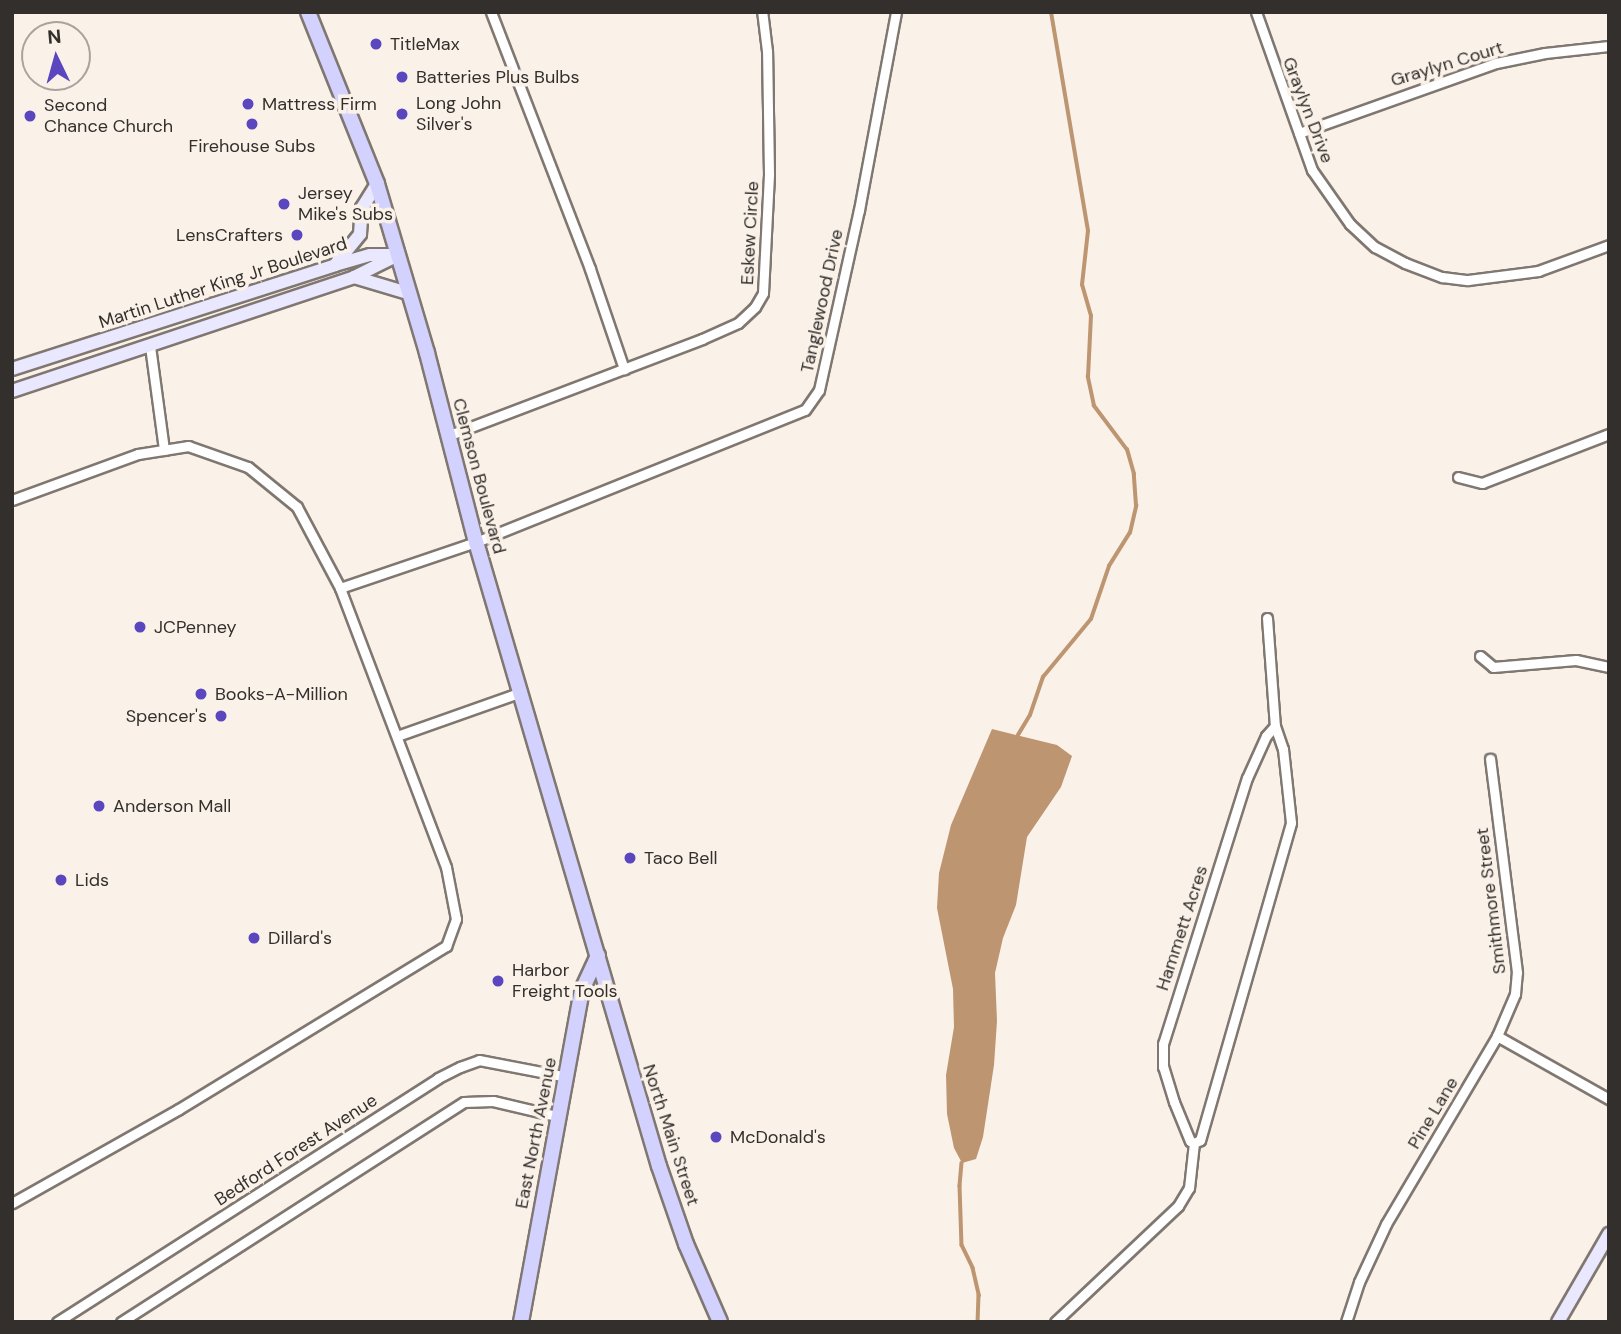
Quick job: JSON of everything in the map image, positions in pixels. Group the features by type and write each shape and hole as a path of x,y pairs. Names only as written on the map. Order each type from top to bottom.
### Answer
{"main road":[{"name":"Clemson Boulevard","path":"308,12 377,184 476,542 598,955"},
{"name":"East North Avenue","path":"521,1322 582,990 598,955"},
{"name":"North Main Street","path":"598,955 659,1166 686,1244 720,1322"}],"street":[{"path":"491,12 590,269 624,369"},
{"name":"Eskew Circle","path":"447,436 737,323 755,307 763,293 769,174 767,51 762,12"},
{"name":"Tanglewood Drive","path":"340,588 476,542 805,410 819,390 859,210 896,12"},
{"name":"Graylyn Drive","path":"1256,12 1312,170 1350,224 1375,247 1442,277 1468,280 1538,271 1609,245"},
{"name":"Graylyn Court","path":"1299,133 1496,63 1545,53 1609,46"},
{"path":"335,265 360,234 362,208 377,184"},
{"name":"Martin Luther King Jr Boulevard","path":"12,369 335,265 370,255 398,255"},
{"name":"Martin Luther King Jr Boulevard","path":"12,391 354,277 398,255"},
{"name":"Martin Luther King Jr Boulevard","path":"354,277 408,293"},
{"path":"149,346 164,450"},
{"path":"1458,477 1482,483 1609,434"},
{"path":"12,500 138,454 188,446 248,467 296,507 340,588 446,867 456,919 446,946 179,1109 12,1203"},
{"path":"1055,1322 1178,1206 1189,1188 1194,1143 1199,1140 1291,823 1283,749 1275,726 1267,618"},
{"path":"1480,656 1493,667 1576,660 1609,667"},
{"path":"397,736 521,691"},
{"name":"Hammett Acres","path":"1194,1143 1190,1141 1174,1102 1163,1067 1163,1044 1247,778 1266,736 1275,726"},
{"name":"Smithmore Street","path":"1490,759 1517,972 1515,994 1497,1037"},
{"path":"1497,1037 1609,1099"},
{"name":"Pine Lane","path":"1346,1322 1359,1282 1386,1224 1497,1037"},
{"name":"Bedford Forest Avenue","path":"57,1322 438,1078 460,1067 479,1060 567,1077"},
{"path":"121,1322 464,1102 493,1101 560,1116"},
{"path":"1558,1322 1609,1234"}],"shaded area":[{"path":"992,729 1057,745 1072,756 1061,787 1027,837 1016,905 1003,938 995,973 997,1021 994,1065 983,1137 976,1159 962,1163 954,1148 947,1114 946,1075 954,1027 953,989 937,908 939,873 951,825"}],"waterway":[{"path":"1018,735 1030,715 1043,677 1091,619 1109,566 1130,533 1136,506 1134,474 1127,450 1094,406 1088,377 1091,316 1082,285 1088,231 1051,12"},
{"path":"962,1163 962,1245 973,1268 979,1295 978,1322"}],"place":[{"name":"TitleMax","path":"376,44"},
{"name":"Batteries Plus Bulbs","path":"402,77"},
{"name":"Mattress Firm","path":"248,104"},
{"name":"Long John Silver's","path":"402,114"},
{"name":"Second Chance Church","path":"30,116"},
{"name":"Firehouse Subs","path":"252,124"},
{"name":"Jersey Mike's Subs","path":"284,204"},
{"name":"LensCrafters","path":"297,235"},
{"name":"JCPenney","path":"140,627"},
{"name":"Books-A-Million","path":"201,694"},
{"name":"Spencer's","path":"221,716"},
{"name":"Anderson Mall","path":"99,806"},
{"name":"Taco Bell","path":"630,858"},
{"name":"Lids","path":"61,880"},
{"name":"Dillard's","path":"254,938"},
{"name":"Harbor Freight Tools","path":"498,981"},
{"name":"McDonald's","path":"716,1137"}]}
